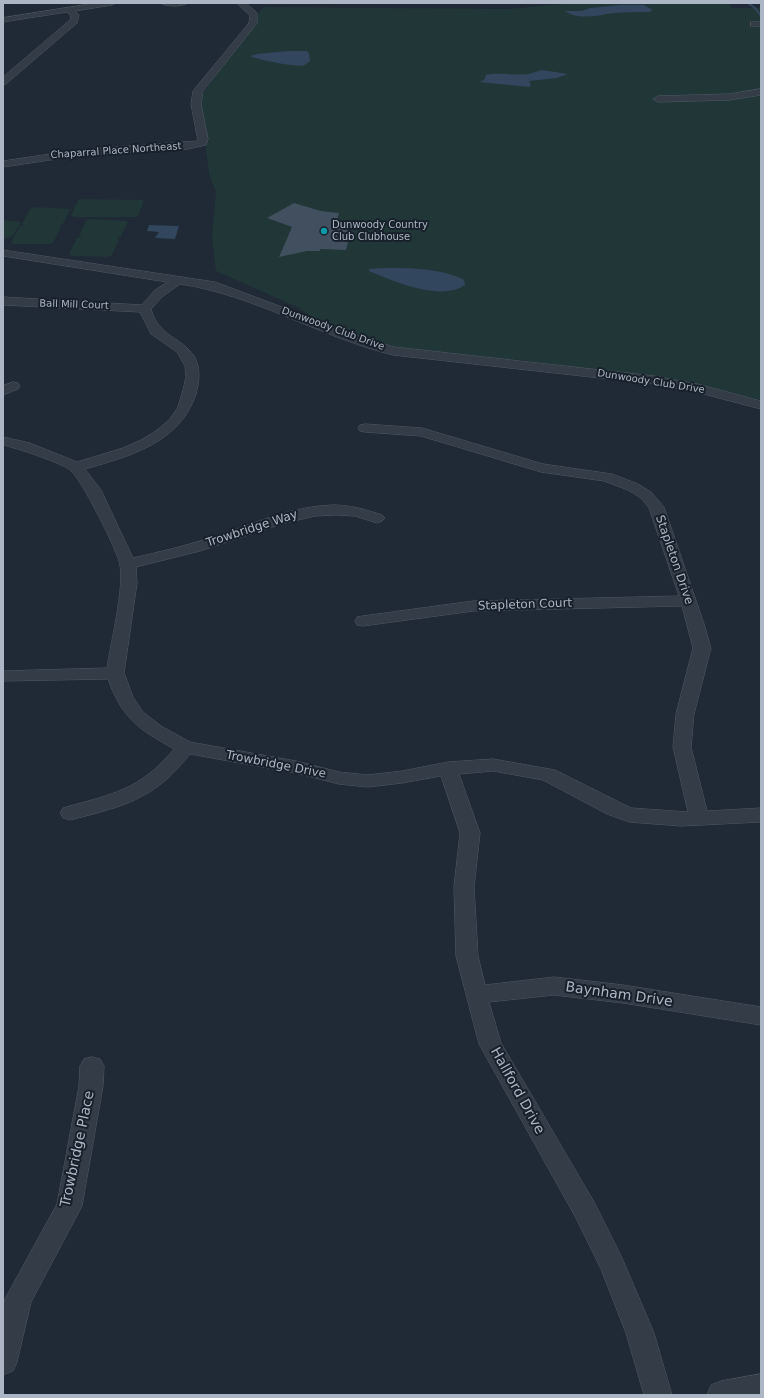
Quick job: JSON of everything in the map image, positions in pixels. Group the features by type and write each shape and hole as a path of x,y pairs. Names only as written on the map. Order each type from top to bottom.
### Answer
{"street":[{"path":"3,20 112,3"},
{"path":"164,3 184,3"},
{"name":"Chaparral Place Northeast","path":"3,164 84,152 195,145 202,143 203,140 196,104 198,91 253,23 254,15 241,3"},
{"path":"3,82 74,21 75,15 68,9"},
{"path":"658,99 729,97 761,92"},
{"name":"Dunwoody Club Drive","path":"3,252 211,284 360,341 393,351 654,380 697,388 761,405"},
{"path":"3,441 25,446 76,467 112,456 154,438 172,424 184,410 190,394 194,371 187,356 176,345 156,331 149,320 145,309 158,294 179,279"},
{"name":"Ball Mill Court","path":"3,300 145,309"},
{"name":"Stapleton Drive","path":"365,428 422,432 452,440 513,461 541,468 607,477 633,487 646,494 656,507 696,624 702,648 685,714 682,747 699,818"},
{"name":"Trowbridge Drive","path":"76,467 93,490 128,564 129,582 115,673 124,698 137,716 154,730 185,747 296,767 339,778 368,781 402,777 448,768 493,765 519,768 548,775 614,809 629,815 681,819 761,815"},
{"name":"Trowbridge Way","path":"128,564 180,552 279,518 306,511 326,509 354,510 377,518"},
{"name":"Stapleton Court","path":"363,621 473,606 688,601"},
{"path":"3,676 115,673"},
{"path":"70,813 110,802 147,786 160,776 185,747"},
{"name":"Hallford Drive","path":"448,768 470,833 464,887 467,956 490,1044 585,1210 613,1266 640,1333 658,1395"},
{"name":"Baynham Drive","path":"476,995 554,986 623,994 761,1016"},
{"name":"Trowbridge Place","path":"3,1362 18,1299 69,1206 91,1086 92,1066"},
{"path":"721,1395 761,1388"}],"green space":[{"path":"573,3 729,3 732,8 761,8 761,400 727,392 521,360 412,358 329,330 299,308 216,271 212,237 216,192 209,174 200,98 263,7 509,9"},
{"path":"78,200 144,201 138,216 134,217 74,217 71,215"},
{"path":"35,207 70,209 63,224 59,226 61,227 53,243 14,244 11,242 20,226 24,225 22,224 30,209"},
{"path":"3,220 21,222 12,237 3,239"},
{"path":"87,220 128,221 121,236 117,238 119,239 112,255 108,257 72,256 69,254 77,238 82,237 79,235"}],"water":[{"path":"620,5 644,5 653,10 649,12 627,12 583,17 576,16 565,11 582,11 590,8"},
{"path":"306,51 309,53 310,61 305,65 300,66 286,65 250,56 257,54"},
{"path":"542,70 568,74 557,78 529,81 531,85 529,87 479,82 484,80 486,75 518,75 529,74"},
{"path":"149,225 179,226 175,239 155,238 159,232 147,231"},
{"path":"405,268 431,270 464,280 465,285 455,290 430,291 391,280 369,271 369,269"}],"building":[{"name":"Dunwoody Country Club Clubhouse","path":"294,203 321,211 339,213 336,224 340,224 340,227 352,227 346,250 320,249 320,251 307,251 279,257 292,227 267,218"}],"waterway":[{"path":"748,3 755,8 761,16"}],"place":[{"name":"Dunwoody Country Club Clubhouse","path":"324,231"}]}
